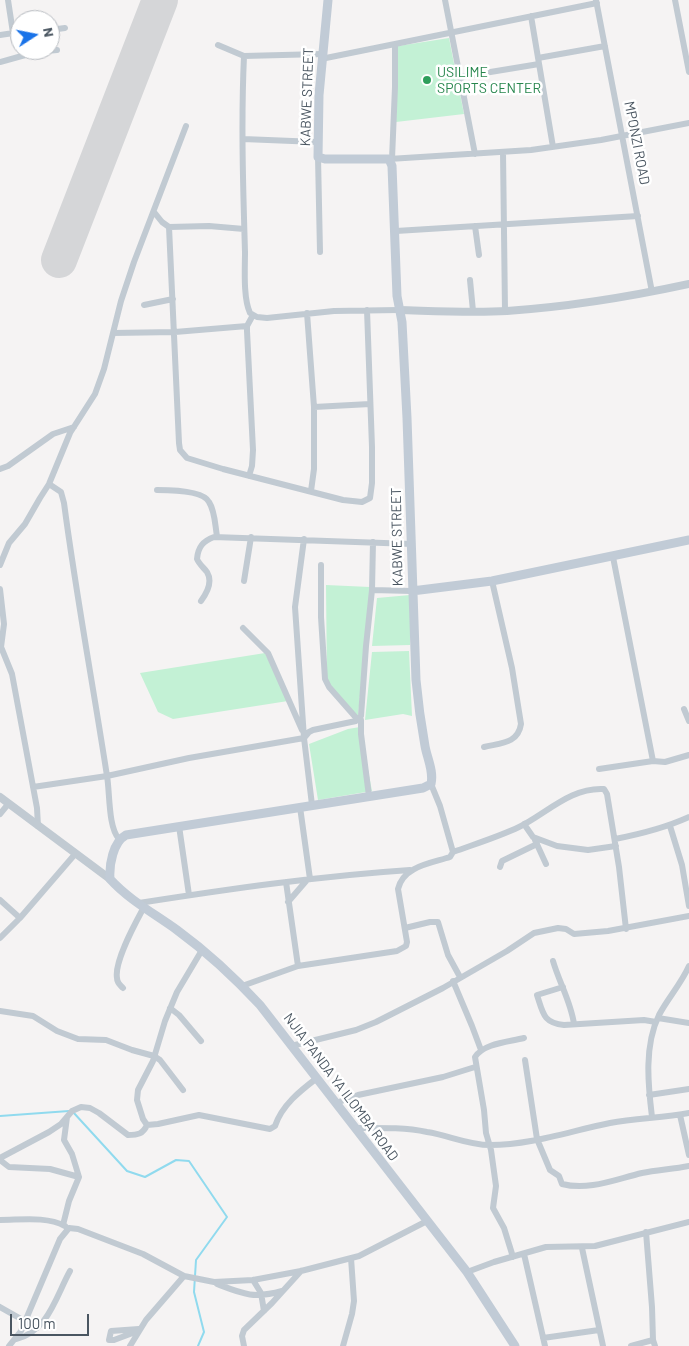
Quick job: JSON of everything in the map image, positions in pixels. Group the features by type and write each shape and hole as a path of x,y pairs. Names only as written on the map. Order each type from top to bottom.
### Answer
{"main road":[{"name":"KABWE STREET","path":"328,0 321,56 318,156 324,158 390,159 392,166 397,296 402,322 405,370 417,694 425,749 432,774 431,784"},
{"path":"412,591 492,581 689,540"},
{"path":"110,879 114,850 119,839 126,835 423,788 431,784"},
{"name":"NJIA PANDA YA ILOMBA ROAD","path":"110,879 122,891 202,950 242,986 270,1017 467,1272 515,1346"}],"street":[{"path":"444,0 475,154"},
{"path":"675,0 689,72"},
{"path":"218,45 244,56 321,56 395,44 597,1"},
{"name":"MPONZI ROAD","path":"597,1 652,292"},
{"path":"531,16 553,147"},
{"path":"60,29 65,28"},
{"path":"395,44 396,77 390,159 553,147 689,123"},
{"path":"460,77 605,46"},
{"path":"244,56 243,139 246,294 248,309 253,315 267,318 307,313 367,310 505,311 570,305 689,284"},
{"path":"0,565 9,543 26,524 49,484 60,455 74,427 95,394 104,369 121,300 186,126"},
{"path":"243,139 318,142"},
{"path":"503,152 505,311"},
{"path":"318,156 320,252"},
{"path":"154,212 169,227 209,226 244,228"},
{"path":"396,232 638,216"},
{"path":"475,226 479,255"},
{"path":"169,227 180,450 187,458 249,476 350,501 362,502 370,498 373,462 367,310"},
{"path":"470,280 473,311"},
{"path":"144,305 173,299"},
{"path":"307,313 314,407 314,469 311,491"},
{"path":"249,476 253,450 247,326 253,315"},
{"path":"113,333 175,332 247,326"},
{"path":"314,407 370,404"},
{"path":"0,469 8,466 54,434 74,427"},
{"path":"49,484 61,492 64,503 114,828 119,839"},
{"path":"157,490 181,491 207,498 212,509 217,536"},
{"path":"201,602 208,590 209,578 208,573 197,559 198,552 202,543 217,536 412,544"},
{"path":"244,582 251,537"},
{"path":"304,539 295,607 303,735 312,805"},
{"path":"369,796 359,720 372,590 373,542"},
{"path":"613,556 653,761"},
{"path":"321,565 325,679 329,687 359,720"},
{"path":"484,747 514,739 520,731 521,724 512,668 492,581"},
{"path":"0,589 4,624 1,647 12,674 33,787 38,826"},
{"path":"372,590 412,591"},
{"path":"243,628 268,653 303,735"},
{"path":"684,709 689,721"},
{"path":"33,787 107,776 303,735 313,730 359,720"},
{"path":"599,769 653,761 666,762 689,756"},
{"path":"431,784 440,806 453,852"},
{"path":"123,988 117,980 118,963 142,905 189,895 309,879 411,870 450,857 453,852 505,833 524,824 568,797 591,790 604,789 607,794 616,843 626,929"},
{"path":"0,796 110,879"},
{"path":"0,814 9,803"},
{"path":"288,902 309,879 300,807"},
{"path":"533,837 557,846 594,850 670,826 689,817"},
{"path":"524,824 537,844 546,864"},
{"path":"178,826 189,895"},
{"path":"670,826 682,865 689,906"},
{"path":"500,867 502,861 537,844"},
{"path":"0,938 20,918 76,853"},
{"path":"242,986 298,966 402,949 406,946 407,942 398,889 401,880 411,870"},
{"path":"286,882 298,966"},
{"path":"0,900 20,918"},
{"path":"291,1046 367,1026 507,951 534,933 558,928 566,929 574,934 626,929 689,916"},
{"path":"405,928 438,922 448,956 460,977"},
{"path":"147,1125 143,1118 137,1094 154,1056 170,1008 182,982 202,950"},
{"path":"553,961 574,1024"},
{"path":"652,1117 649,1056 651,1041 657,1020 689,966"},
{"path":"453,981 481,1050"},
{"path":"563,987 538,993 537,996 546,1018 552,1023 564,1025 657,1020 689,1024"},
{"path":"170,1008 179,1015 201,1041"},
{"path":"0,1012 33,1016 57,1031 78,1039 106,1040 154,1056 160,1060 183,1090"},
{"path":"513,1257 504,1228 493,1208 496,1186 474,1057 481,1050 494,1045 524,1038"},
{"path":"525,1060 537,1139 550,1170 559,1176 562,1184 597,1185 642,1173 689,1166"},
{"path":"336,1103 358,1095 443,1077 475,1067"},
{"path":"78,1177 50,1169 9,1167 0,1159 49,1132 60,1124 68,1114 81,1107 90,1108 99,1113 128,1135 140,1134 147,1125 199,1114 270,1129 276,1126 279,1114 286,1105 317,1078"},
{"path":"650,1095 689,1090"},
{"path":"9,1346 16,1339 25,1321 66,1226 78,1177 72,1154 64,1140 68,1114"},
{"path":"355,1128 425,1131 467,1142 490,1145 572,1133 607,1124 652,1117 689,1114"},
{"path":"680,1115 689,1155"},
{"path":"0,1220 34,1220 78,1229 143,1254 184,1276 214,1282 240,1292 262,1296 283,1291"},
{"path":"214,1282 253,1280 301,1271 351,1258 375,1249 427,1221"},
{"path":"467,1272 494,1262 557,1246 582,1248 609,1243 689,1222"},
{"path":"630,1346 654,1343 646,1232"},
{"path":"582,1248 603,1346"},
{"path":"524,1254 545,1346"},
{"path":"343,1346 354,1301 351,1258"},
{"path":"16,1339 27,1335 37,1328 48,1316 70,1271"},
{"path":"244,1346 242,1336 244,1330 301,1271"},
{"path":"130,1346 139,1330 184,1276"},
{"path":"253,1280 262,1296 264,1311"},
{"path":"0,1307 37,1328"},
{"path":"543,1338 599,1330"}],"green space":[{"name":"USILIME SPORTS CENTER","path":"449,38 464,114 396,122 398,46"},
{"path":"326,585 370,587 358,717 327,685"},
{"path":"410,595 410,645 372,646 377,598"},
{"path":"409,651 412,716 403,714 365,720 372,652"},
{"path":"265,653 288,701 173,719 158,712 140,673"},
{"path":"360,727 372,791 318,800 309,744 348,729"}],"waterway":[{"path":"0,1116 69,1111"},
{"path":"73,1112 127,1171 145,1177 176,1160 189,1161 227,1217 196,1260 194,1292 204,1332 198,1346"}],"runway":[{"path":"59,260 160,0"}],"place":[{"name":"USILIME SPORTS CENTER","path":"427,80"}]}
